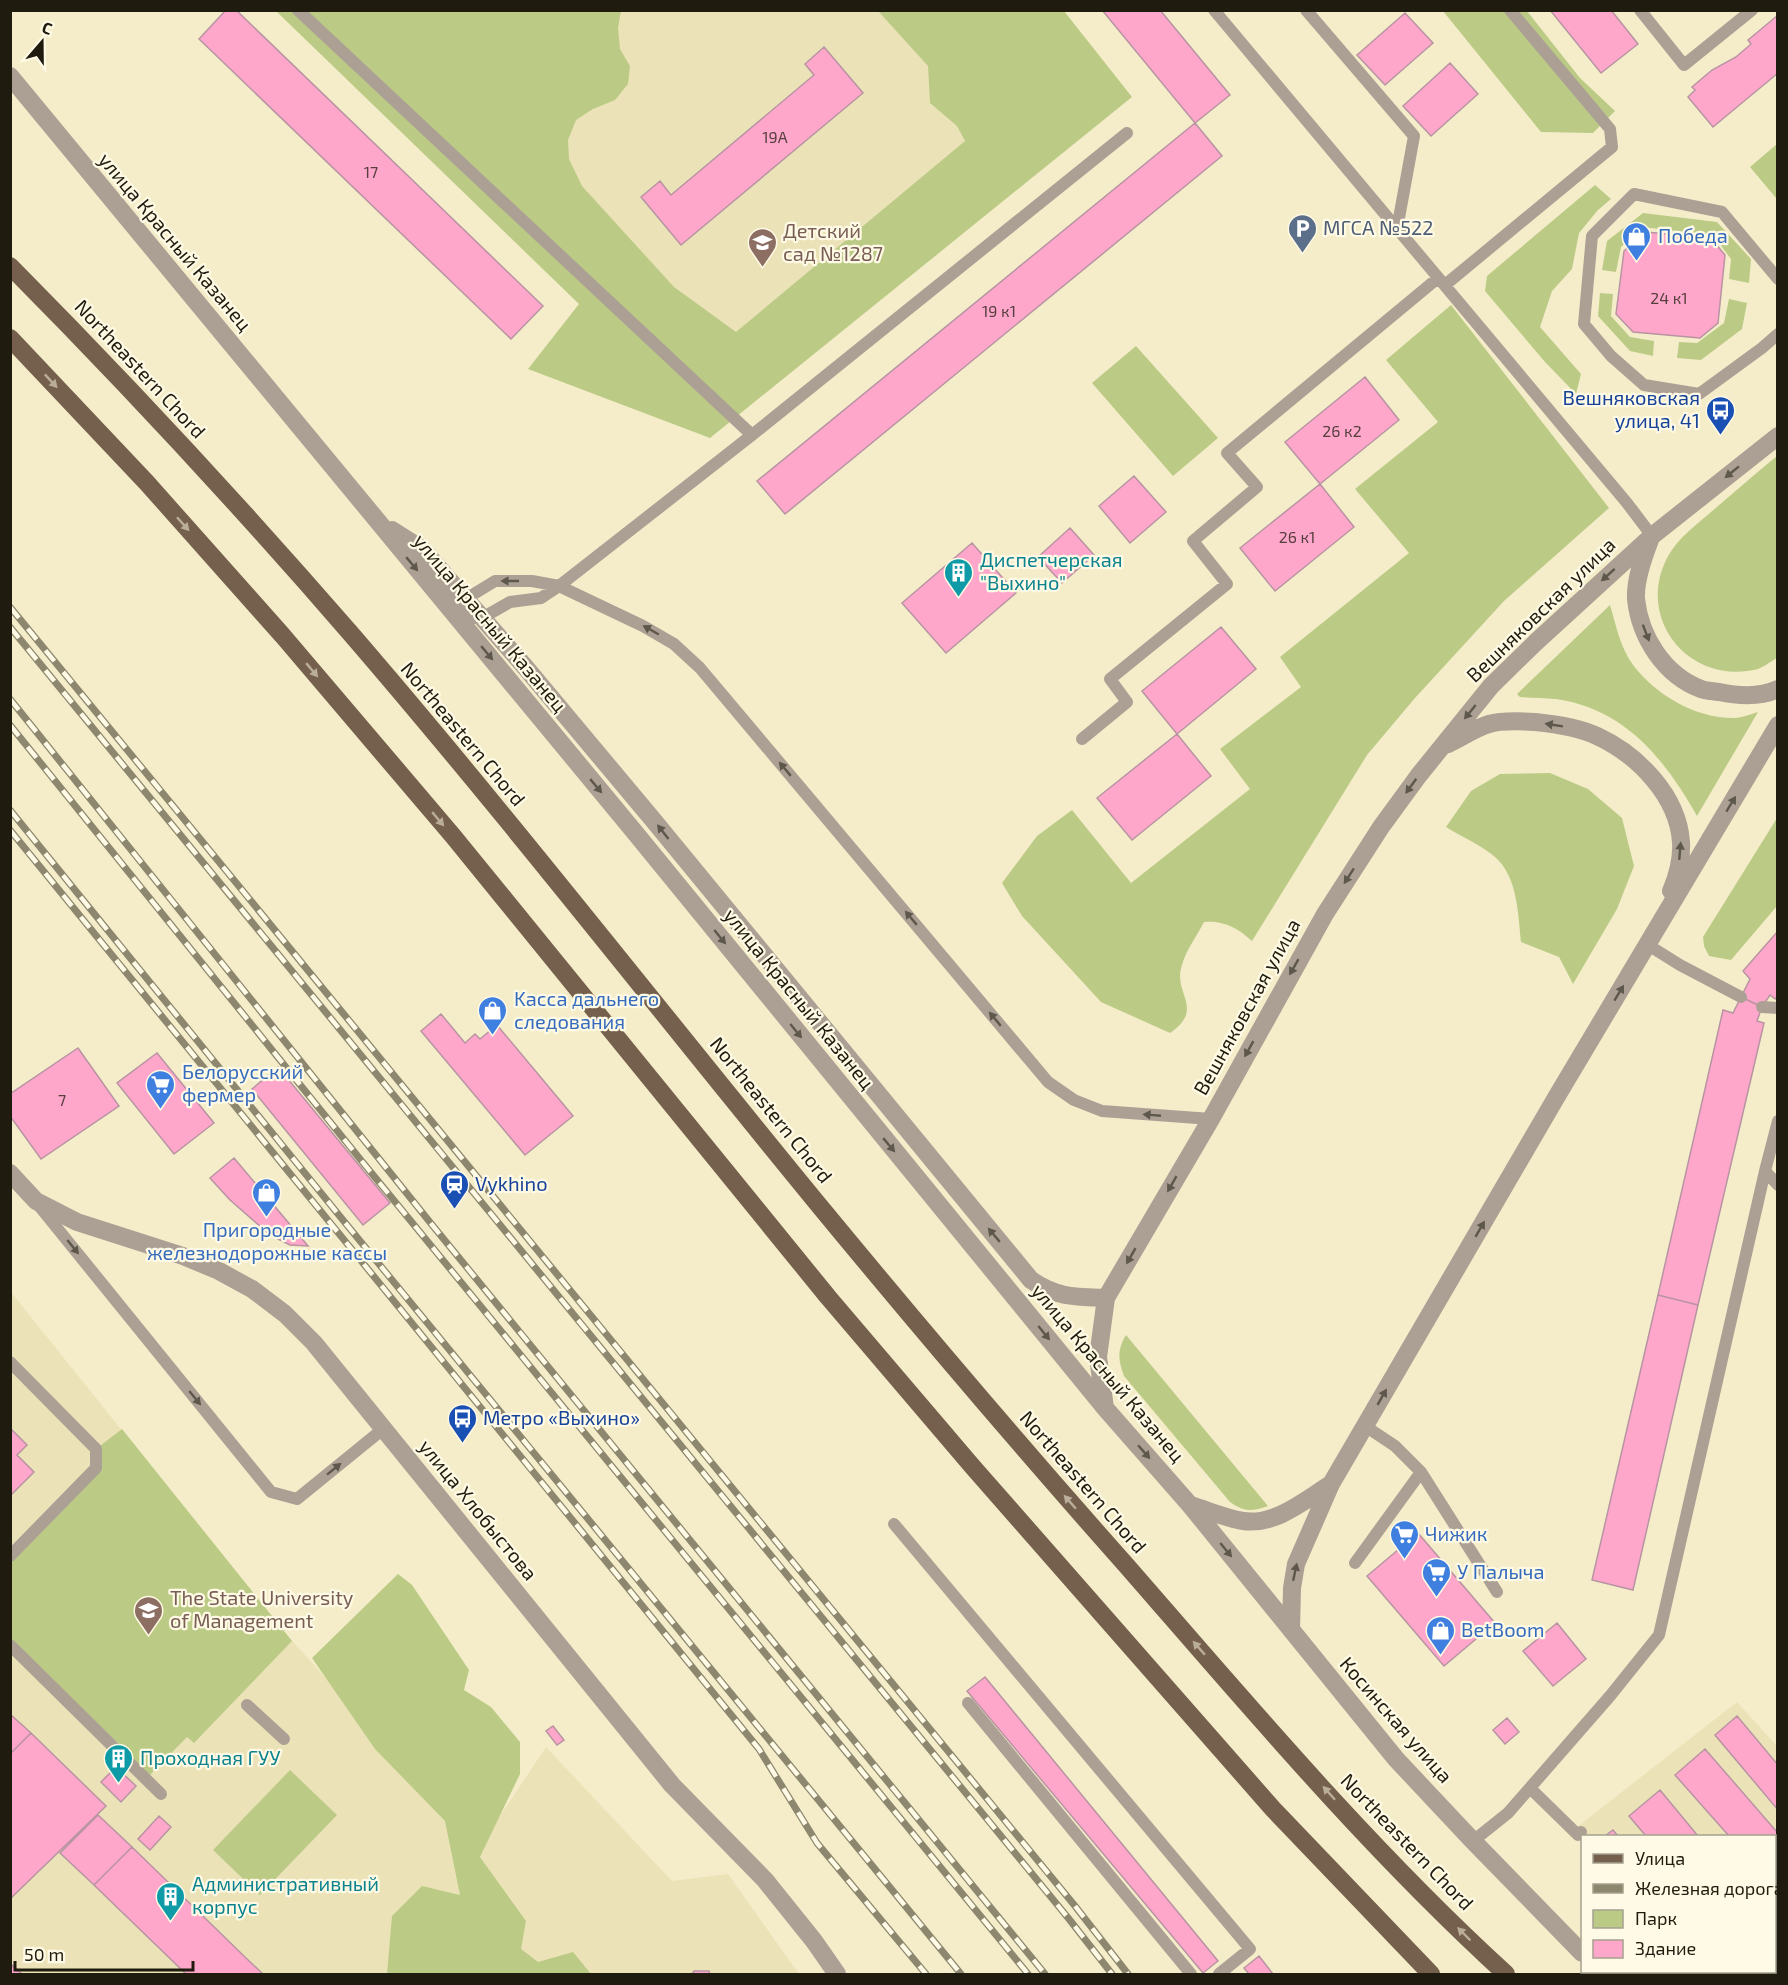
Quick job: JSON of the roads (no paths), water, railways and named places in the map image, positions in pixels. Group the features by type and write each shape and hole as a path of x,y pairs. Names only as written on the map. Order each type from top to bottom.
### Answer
{"main road":[{"name":"Northeastern Chord","path":"10,266 117,375 351,634 467,772 822,1209 1014,1438 1282,1743 1371,1840 1506,1974"},
{"path":"10,338 147,483 283,636 453,836 828,1297 972,1466 1273,1809 1431,1974"}],"street":[{"name":"улица Красный Казанец","path":"10,76 375,519 458,604 1105,1408 1190,1505"},
{"name":"Вешняковская улица","path":"1105,1408 1098,1357 1106,1298 1211,1119 1324,914 1381,827 1442,747 1499,678 1652,536 1778,435"},
{"name":"Вешняковская улица","path":"1652,536 1641,564 1636,598 1645,636 1667,668 1700,689 1738,696 1768,694 1778,689"},
{"name":"улица Красный Казанец","path":"458,604 482,618 654,822 1032,1280 1061,1296 1106,1298"},
{"name":"Вешняковская улица","path":"1442,747 1490,724 1518,721 1555,724 1596,735 1627,754 1652,778 1674,810 1681,843 1677,875 1666,907 1648,945"},
{"name":"Вешняковская улица","path":"1291,1630 1292,1588 1296,1564 1331,1484 1557,1096 1778,725"},
{"name":"улица Хлобыстова","path":"10,1173 36,1201 77,1222 183,1256 219,1271 252,1289 285,1314 314,1343 672,1785 765,1880 814,1941 837,1974"},
{"name":"Вешняковская улица","path":"1190,1505 1243,1521 1262,1521 1282,1514 1331,1484"},
{"name":"Косинская улица","path":"1190,1505 1396,1758 1581,1952"}],"lane":[{"path":"298,10 752,435"},
{"path":"1214,10 1627,503 1652,536"},
{"path":"1306,10 1414,136 1397,229"},
{"path":"1082,739 1127,702 1110,679 1227,584 1193,541 1257,487 1227,453 1612,147 1610,129 1510,10"},
{"path":"1640,10 1684,65 1752,10"},
{"path":"482,618 510,602 541,598 559,586 752,435 1127,133"},
{"path":"1778,279 1722,212 1634,194 1592,236 1584,324 1611,356 1644,385 1698,394 1778,334"},
{"path":"458,604 495,581 532,581 559,586 643,626 674,644 700,668 1048,1082 1074,1100 1102,1111 1211,1119"},
{"path":"1648,945 1740,997"},
{"path":"1762,1007 1778,1008"},
{"path":"1473,1841 1508,1814 1610,1696 1659,1635 1778,1121"},
{"path":"1765,1171 1778,1185"},
{"path":"36,1201 271,1492 297,1499 383,1429"},
{"path":"10,1362 96,1449 96,1468 10,1556"},
{"path":"1365,1425 1395,1446 1421,1472 1497,1592"},
{"path":"1355,1563 1421,1472"},
{"path":"894,1524 1250,1949 1227,1972"},
{"path":"10,1646 161,1794"},
{"path":"968,1703 1191,1974"},
{"path":"247,1704 284,1739"},
{"path":"1530,1788 1578,1835 1581,1832"}],"railway":[{"path":"10,607 1075,1906 1128,1974"},
{"path":"10,627 1112,1974"},
{"path":"10,699 433,1226 1045,1974"},
{"path":"10,725 360,1159 1028,1974"},
{"path":"10,810 961,1974"},
{"path":"10,830 759,1749 817,1843 926,1974"}],"place":[{"name":"МГСА №522","path":"1302,254"},
{"name":"Победа","path":"1637,262"},
{"name":"Детский сад №1287","path":"762,268"},
{"name":"Вешняковская улица, 41","path":"1721,436"},
{"name":"Диспетчерская \"Выхино\"","path":"959,598"},
{"name":"Kасса дальнего следования","path":"493,1036"},
{"name":"Белорусский фермер","path":"161,1110"},
{"name":"Vykhino","path":"454,1210"},
{"name":"Пригородные железнодорожные кассы","path":"267,1218"},
{"name":"Метро «Выхино»","path":"462,1444"},
{"name":"Чижик","path":"1404,1560"},
{"name":"У Палыча","path":"1436,1598"},
{"name":"The State University of Management","path":"149,1636"},
{"name":"BetBoom","path":"1440,1656"},
{"name":"Проходная ГУУ","path":"119,1784"},
{"name":"Административный корпус","path":"171,1922"}]}
